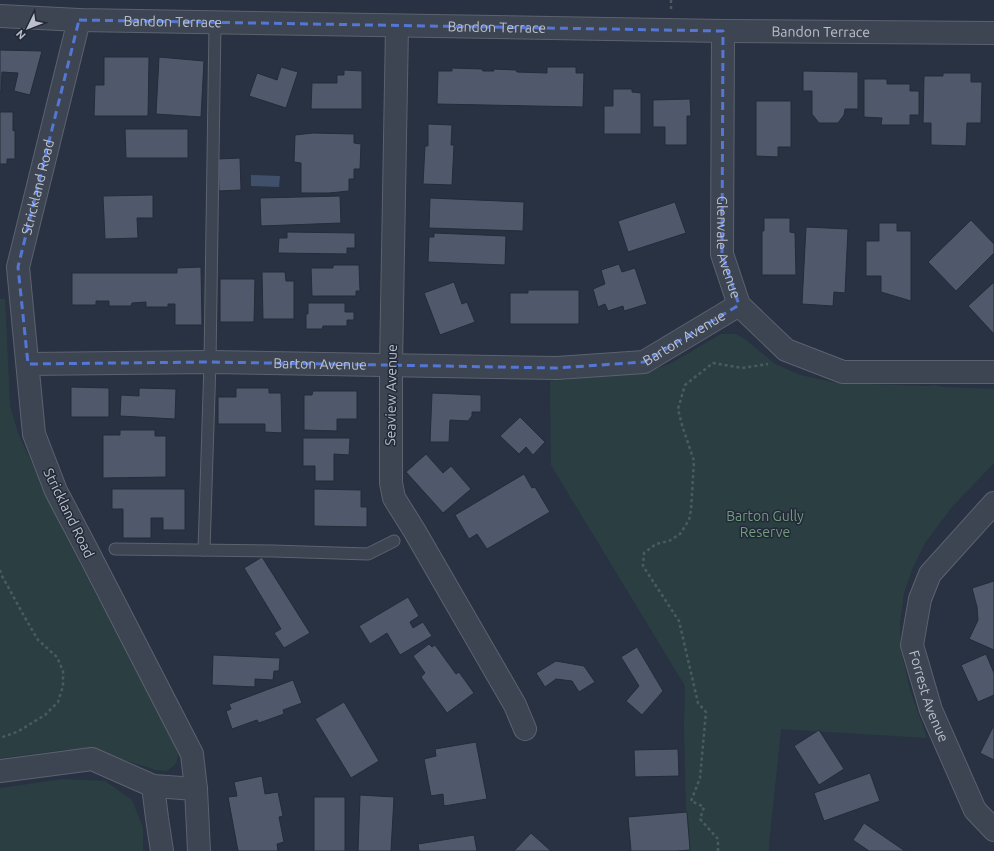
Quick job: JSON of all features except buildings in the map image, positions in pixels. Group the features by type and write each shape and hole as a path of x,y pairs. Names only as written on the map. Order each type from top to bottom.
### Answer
{"street":[{"name":"Bandon Terrace","path":"0,16 79,20 723,32 994,33"},
{"name":"Strickland Road","path":"79,20 18,267 34,434 56,491 192,754 196,789 199,851"},
{"name":"Seaview Avenue","path":"397,26 391,365 391,483 394,498 515,705 525,729"},
{"name":"Glenvale Avenue","path":"723,32 722,254 739,304 786,350 843,372 994,372"},
{"name":"Barton Avenue","path":"28,364 210,362 557,368 644,362 739,304"},
{"name":"Forrest Avenue","path":"994,503 930,574 920,598 912,645 931,710 975,810 994,830"},
{"path":"0,772 92,759 153,786 196,789"},
{"path":"153,786 162,851"}],"lane":[{"path":"204,550 210,362 215,22"},
{"path":"114,549 368,554 394,541"}],"path":[{"path":"718,851 718,839 700,819 704,807 691,800 700,778 706,712 698,703 679,621 643,566 644,553 656,544 669,541 680,534 689,520 694,460 678,410 685,385 713,363 742,368 775,364"},
{"path":"0,570 38,640 57,657 63,671 63,686 58,702 45,715 17,732 0,738"}],"highlighted area":[{"path":"79,20 723,31 722,254 739,305 644,362 557,368 210,362 28,364 18,267"}],"green space":[{"path":"0,299 5,299 10,406 18,433 65,535 174,744 178,756 176,763 166,771 156,770 121,759 98,754 64,750 0,758"},
{"name":"Barton Gully Reserve","path":"721,334 736,334 746,340 775,364 800,375 836,383 934,385 943,387 994,389 994,463 951,508 925,543 913,567 904,593 900,623 900,646 910,690 927,738 781,729 769,851 687,851 684,725 685,686 551,465 550,381 642,373 670,364"},
{"path":"63,779 105,781 132,800 143,828 143,851 0,851 0,788"}],"water":[{"path":"251,175 280,176 279,187 251,186"}]}
